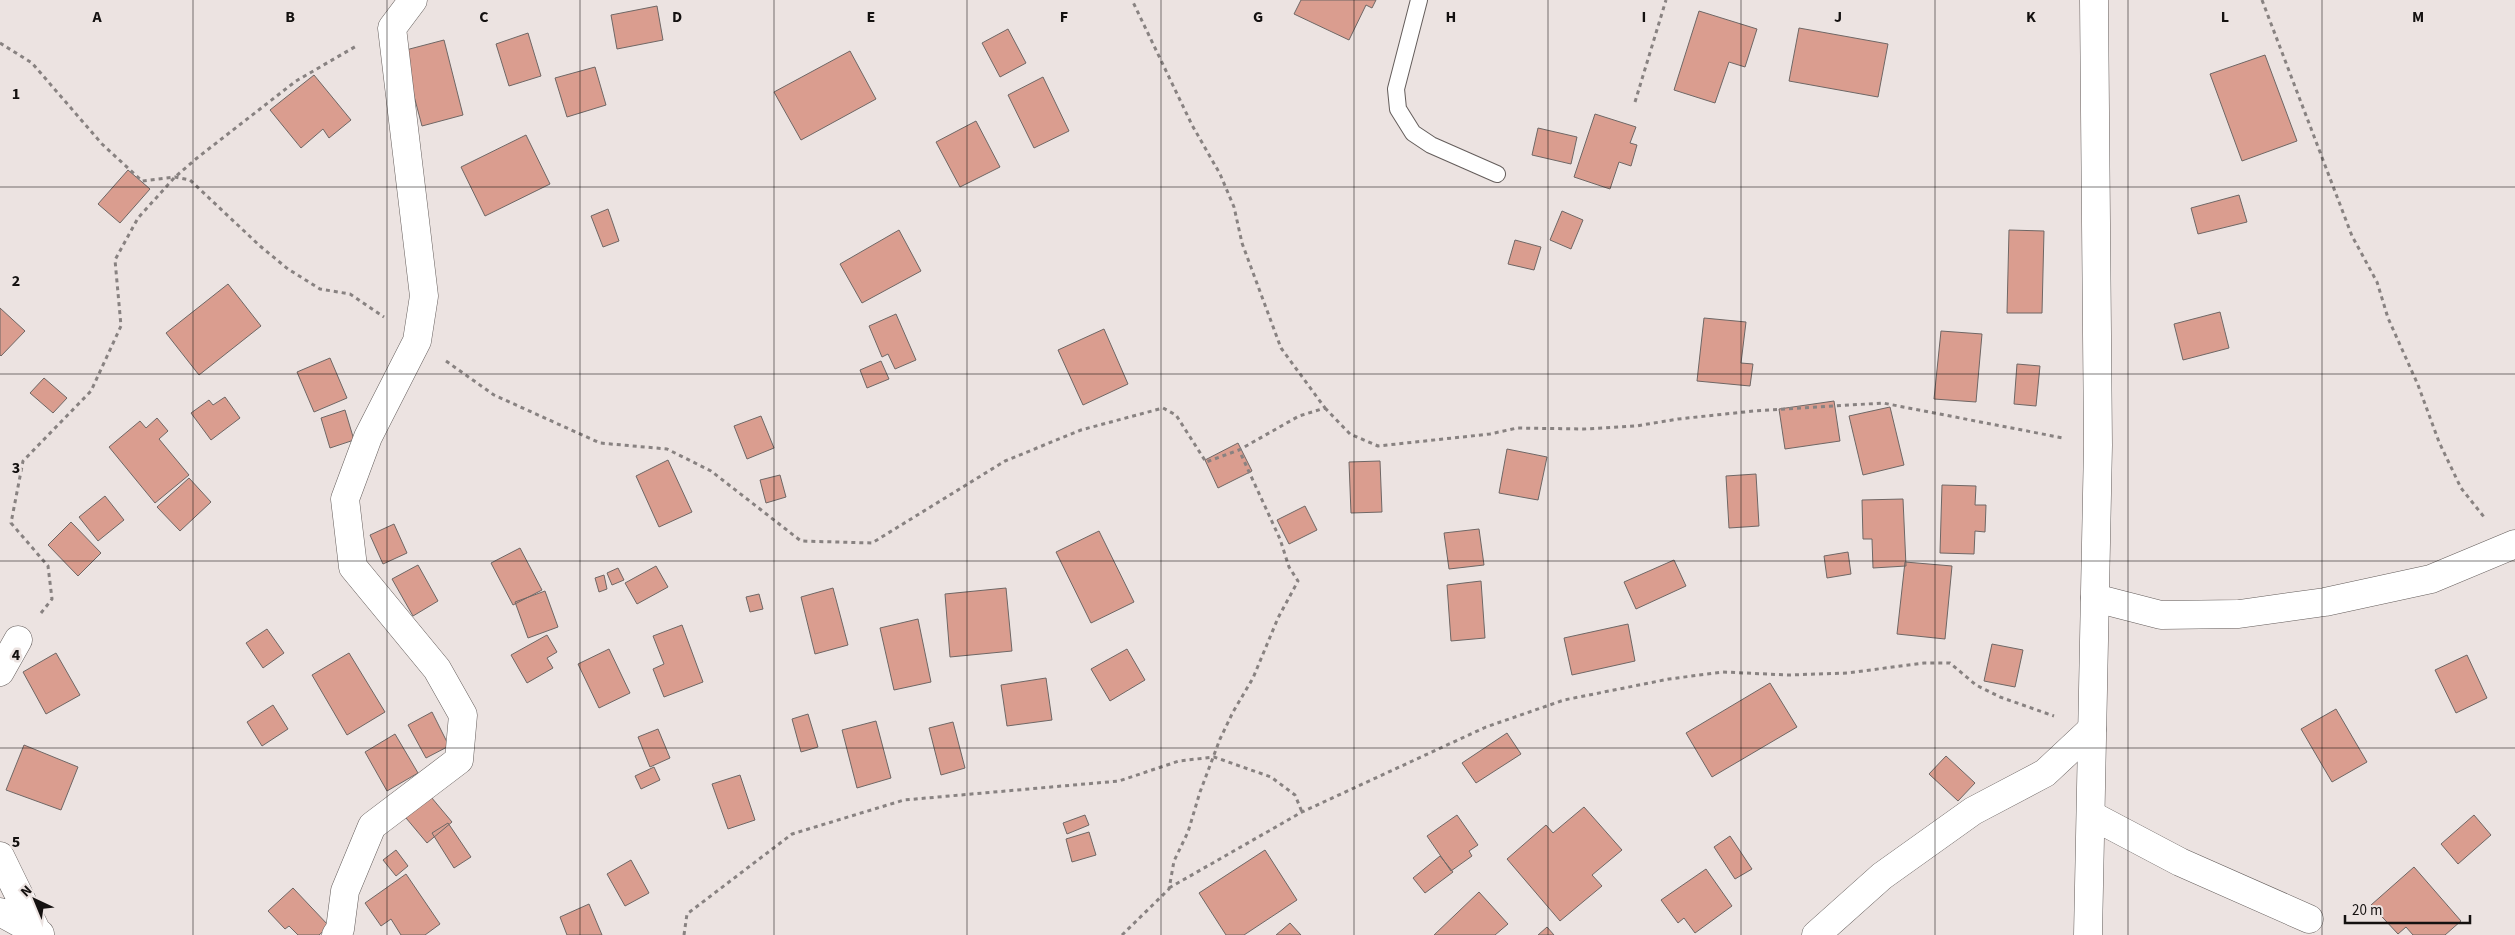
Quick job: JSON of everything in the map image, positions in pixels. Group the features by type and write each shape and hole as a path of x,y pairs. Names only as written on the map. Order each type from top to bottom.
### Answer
{"street":[{"path":"336,935 340,930 345,892 372,826 459,760 463,715 437,669 353,566 345,499 368,436 417,341 424,296 392,28 413,0"},
{"path":"2088,935 2098,445 2094,0"},
{"path":"2095,598 2161,615 2239,614 2325,602 2431,579 2515,544"},
{"path":"0,672 18,640"},
{"path":"1816,935 1882,876 1973,811 2045,773 2092,729"},
{"path":"2091,815 2180,862 2309,919"},
{"path":"0,856 39,933"},
{"path":"0,912 39,933"}],"lane":[{"path":"1418,0 1396,89 1398,109 1412,132 1431,145 1497,174"}],"path":[{"path":"1132,0 1192,124 1220,174 1234,207 1242,244 1281,348 1325,408 1350,434 1378,446 1490,434 1517,428 1584,429 1636,426 1678,419 1754,411 1883,403 2098,445"},
{"path":"1635,102 1666,0"},
{"path":"2262,0 2352,236 2377,282 2388,318 2418,385 2438,442 2461,488 2482,516 2489,518"},
{"path":"18,640 52,599 48,566 11,523 23,461 91,391 121,326 115,260 138,218 176,177 296,81 340,53 392,28"},
{"path":"0,43 32,63 102,144 142,180 176,177 190,180 239,224 260,246 288,269 320,289 350,294 494,395 600,443 667,449 711,471 801,541 872,543 1005,461 1081,430 1163,408 1176,415 1206,462 1239,450 1299,416 1325,408"},
{"path":"1169,889 1174,861 1188,832 1200,792 1214,757 1233,712 1253,678 1278,618 1298,581 1289,567 1280,539 1239,450"},
{"path":"1122,935 1169,889 1302,812 1486,726 1555,703 1669,679 1724,672 1788,675 1847,673 1924,663 1950,663 1976,685 2000,697 2092,729"},
{"path":"684,935 687,914 792,834 904,800 1119,781 1179,761 1214,757 1271,777 1295,795 1302,812"}],"building":[{"path":"1301,0 1376,0 1372,8 1366,5 1349,40 1294,14"},
{"path":"657,6 663,40 617,49 611,15"},
{"path":"1699,11 1757,29 1745,67 1729,62 1715,103 1674,90"},
{"path":"1799,28 1888,44 1878,97 1789,81"},
{"path":"1008,29 1026,63 1000,77 982,43"},
{"path":"528,33 541,76 509,86 496,44"},
{"path":"444,40 463,115 422,126 402,51"},
{"path":"850,51 876,99 801,140 774,92"},
{"path":"2265,55 2297,141 2242,161 2210,74"},
{"path":"595,67 606,105 567,117 555,78"},
{"path":"314,75 351,120 329,138 323,129 301,148 270,110"},
{"path":"1043,77 1069,131 1034,148 1008,95"},
{"path":"1595,114 1636,127 1630,143 1637,145 1631,166 1619,162 1610,189 1574,177"},
{"path":"976,121 1000,167 960,187 936,142"},
{"path":"1538,128 1577,137 1571,164 1532,155"},
{"path":"526,135 550,184 485,216 461,167"},
{"path":"128,170 150,189 120,223 98,204"},
{"path":"2239,195 2247,222 2198,234 2191,208"},
{"path":"608,209 619,241 603,247 591,216"},
{"path":"1562,211 1583,220 1571,249 1550,240"},
{"path":"899,230 921,271 862,303 840,264"},
{"path":"2009,230 2044,231 2042,313 2007,313"},
{"path":"1515,240 1541,247 1534,270 1508,264"},
{"path":"228,284 261,326 199,375 166,333"},
{"path":"0,308 25,331 1,356 0,355"},
{"path":"2220,312 2229,348 2183,360 2174,324"},
{"path":"896,314 916,360 895,369 888,354 882,357 869,326"},
{"path":"1704,318 1746,322 1741,363 1753,364 1750,386 1697,381"},
{"path":"1104,329 1128,384 1083,405 1058,350"},
{"path":"1941,331 1982,334 1976,402 1934,399"},
{"path":"330,358 347,398 314,412 297,372"},
{"path":"881,361 889,379 867,388 860,370"},
{"path":"2017,364 2040,366 2036,406 2014,404"},
{"path":"44,378 67,398 53,413 30,393"},
{"path":"225,397 240,418 211,440 191,413 209,400 213,405"},
{"path":"1834,401 1840,441 1785,449 1779,409"},
{"path":"1890,407 1904,465 1863,475 1849,416"},
{"path":"345,410 354,440 330,448 321,418"},
{"path":"761,416 774,448 747,459 734,426"},
{"path":"157,418 168,431 159,439 189,475 155,503 109,447 140,421 146,428"},
{"path":"1238,443 1252,471 1218,488 1205,460"},
{"path":"1507,449 1547,457 1538,500 1499,493"},
{"path":"668,460 692,512 659,527 636,476"},
{"path":"1380,461 1382,512 1351,513 1349,462"},
{"path":"1756,474 1759,526 1729,528 1726,476"},
{"path":"780,475 786,497 766,503 760,480"},
{"path":"189,478 211,502 180,531 157,507"},
{"path":"1942,485 1976,486 1975,505 1986,505 1985,532 1975,531 1974,554 1940,553"},
{"path":"105,496 124,520 98,541 79,517"},
{"path":"1903,499 1906,566 1873,568 1872,539 1863,539 1862,500"},
{"path":"1305,506 1317,530 1289,544 1277,520"},
{"path":"71,522 101,553 78,576 48,545"},
{"path":"394,524 407,553 383,564 370,535"},
{"path":"1479,529 1484,565 1449,569 1444,533"},
{"path":"1099,531 1134,602 1091,623 1056,552"},
{"path":"520,548 542,590 513,605 491,563"},
{"path":"1848,552 1851,574 1827,578 1824,556"},
{"path":"1674,560 1686,586 1636,609 1624,582"},
{"path":"1905,562 1952,566 1945,639 1897,634"},
{"path":"418,565 438,601 413,616 392,579"},
{"path":"656,566 668,587 637,604 625,583"},
{"path":"618,568 624,580 612,585 607,573"},
{"path":"604,575 607,589 599,592 595,578"},
{"path":"1481,581 1485,638 1451,641 1447,585"},
{"path":"833,588 848,645 815,654 801,597"},
{"path":"1006,588 1012,651 950,657 945,594"},
{"path":"545,591 558,627 528,638 515,602"},
{"path":"759,594 763,609 750,612 746,597"},
{"path":"918,619 931,682 894,690 880,628"},
{"path":"1628,624 1635,661 1572,675 1564,638"},
{"path":"682,625 703,682 664,697 653,669 664,664 653,636"},
{"path":"267,629 284,653 263,668 246,643"},
{"path":"547,635 557,652 547,658 553,668 527,683 511,655"},
{"path":"1992,644 2023,650 2015,687 1984,681"},
{"path":"609,649 630,693 599,708 578,664"},
{"path":"1127,649 1145,680 1110,701 1091,669"},
{"path":"56,653 80,695 46,714 23,672"},
{"path":"349,653 385,712 347,735 312,675"},
{"path":"2467,655 2487,698 2456,713 2435,670"},
{"path":"1046,678 1052,720 1007,726 1001,685"},
{"path":"1770,683 1797,727 1712,777 1686,733"},
{"path":"273,705 288,729 262,746 247,722"},
{"path":"2336,709 2367,762 2332,782 2301,729"},
{"path":"432,712 449,746 426,758 408,725"},
{"path":"808,714 818,747 801,752 792,719"},
{"path":"876,721 891,778 857,788 842,730"},
{"path":"953,722 965,768 941,775 929,728"},
{"path":"658,729 670,758 650,767 638,737"},
{"path":"1507,733 1521,754 1476,783 1462,763"},
{"path":"395,734 418,773 387,791 365,752"},
{"path":"24,745 78,767 61,810 6,790"},
{"path":"1946,756 1975,783 1958,801 1929,774"},
{"path":"654,767 660,780 641,789 635,776"},
{"path":"740,775 755,820 728,829 712,784"},
{"path":"426,791 452,822 427,843 401,812"},
{"path":"1584,807 1622,850 1592,875 1602,886 1560,921 1507,859 1546,825 1553,833"},
{"path":"1085,815 1089,825 1067,834 1063,823"},
{"path":"1457,815 1478,845 1469,851 1472,856 1451,871 1427,836"},
{"path":"2474,815 2491,835 2458,864 2441,844"},
{"path":"448,823 471,857 454,868 432,833"},
{"path":"1089,832 1096,855 1072,862 1066,839"},
{"path":"1730,836 1752,869 1735,879 1714,847"},
{"path":"396,850 408,866 396,876 383,860"},
{"path":"1265,850 1297,900 1244,935 1226,935 1199,893"},
{"path":"1440,856 1453,872 1425,893 1413,878"},
{"path":"631,860 649,893 625,906 607,874"},
{"path":"2414,867 2461,921 2445,935 2413,935 2406,927 2398,934 2371,905"},
{"path":"1706,869 1732,906 1695,933 1684,918 1678,923 1661,900"},
{"path":"406,874 440,924 425,935 401,935 391,919 381,926 365,903"},
{"path":"293,888 329,926 319,935 298,935 289,926 285,929 268,911"},
{"path":"1479,892 1508,924 1495,935 1434,935"},
{"path":"589,904 602,935 567,935 560,917"},
{"path":"1290,923 1301,935 1276,935"},
{"path":"1547,927 1554,935 1538,935"}]}
